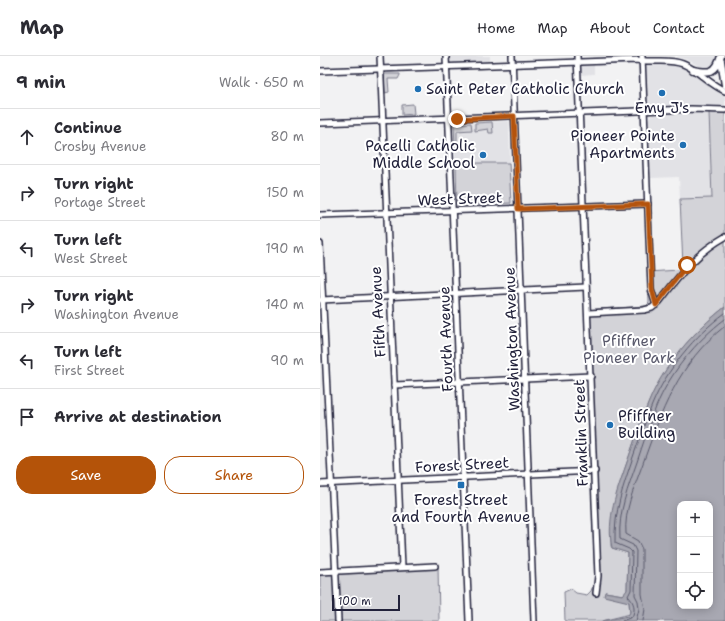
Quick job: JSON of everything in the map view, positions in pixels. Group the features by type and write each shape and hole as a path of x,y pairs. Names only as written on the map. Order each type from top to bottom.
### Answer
{"main road":[{"path":"693,70 706,72 712,71 716,67 721,56"},
{"path":"721,56 725,85"}],"street":[{"name":"Fifth Avenue","path":"380,56 385,213 402,567"},
{"name":"Fourth Avenue","path":"446,56 469,621"},
{"name":"Washington Avenue","path":"512,56 534,621"},
{"name":"Franklin Street","path":"577,56 591,376 598,581 596,593"},
{"path":"320,71 577,63 642,58 682,64 693,70 710,84 725,91"},
{"path":"642,58 652,289 656,305"},
{"path":"320,123 644,112 705,108 725,110"},
{"name":"West Street","path":"320,215 648,204"},
{"path":"588,313 644,310 656,305 691,261 706,248 725,237"},
{"path":"320,244 323,363 332,483 338,621"},
{"path":"322,300 586,287"},
{"path":"394,385 591,376"},
{"name":"Forest Street","path":"320,484 594,471"},
{"path":"320,572 435,566"}],"shaded area":[{"path":"449,56 490,56 490,62 454,63 450,61"},
{"path":"676,56 718,56 718,58 714,67 708,69 702,68 688,60"},
{"path":"662,63 673,64 690,71 712,89 725,96 725,107 710,105 653,107 648,105 646,65"},
{"path":"594,65 594,74 580,75 581,66"},
{"path":"709,112 712,198 680,199 679,177 651,178 648,118 653,115"},
{"name":"Pacelli Catholic Middle School","path":"509,121 511,203 457,206 454,124"}],"green space":[{"path":"384,74 400,74 398,79 388,79 389,92 385,93"},
{"path":"413,104 414,114 402,115 402,105"},
{"name":"Pfiffner Pioneer Park","path":"709,112 725,113 725,307 691,338 663,375 644,414 618,488 613,509 611,546 612,548 628,552 627,591 623,595 605,592 629,602 630,614 602,621 565,621 564,592 571,589 576,593 587,595 591,591 595,580 585,310 646,306 649,303 648,272 679,270 683,266 680,199 712,198"},
{"path":"492,122 493,133 489,133 488,129 475,131 475,123"},
{"path":"471,123 472,130 457,131 457,146 455,146 454,124"},
{"path":"509,163 511,203 457,205 456,164"},
{"path":"436,565 438,565 439,621 320,621 320,574 432,569 435,568"}],"water":[{"path":"725,307 725,621 602,621 628,616 630,612 629,602 604,596 605,592 623,595 627,590 628,553 612,548 610,526 613,505 639,427 654,390 662,376 680,351 702,327"}],"place":[{"name":"Saint Peter Catholic Church","path":"418,89"},
{"name":"Emy J's","path":"662,93"},
{"name":"Pioneer Pointe Apartments","path":"683,145"},
{"name":"Pacelli Catholic Middle School","path":"483,155"},
{"name":"Pfiffner Building","path":"610,425"},
{"name":"Forest Street and Fourth Avenue","path":"461,485"}],"route":[{"path":"457,119 514,116 518,209 648,204 652,289 656,305 687,265"}]}
